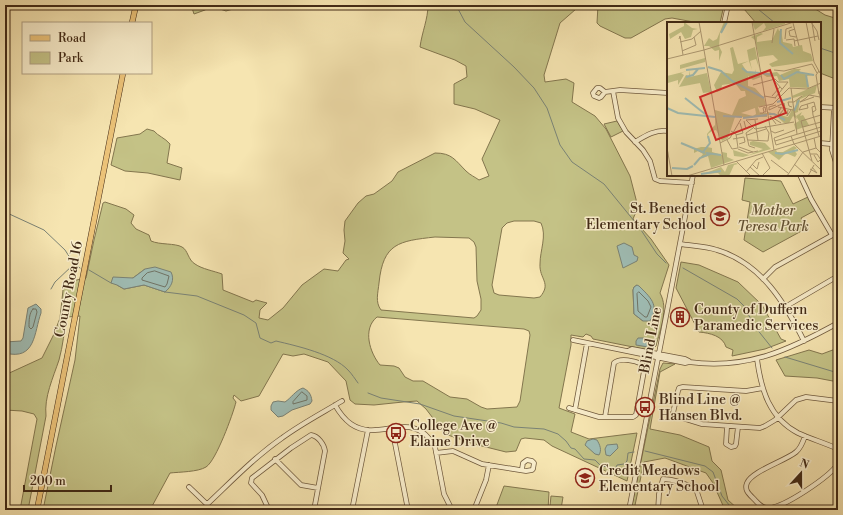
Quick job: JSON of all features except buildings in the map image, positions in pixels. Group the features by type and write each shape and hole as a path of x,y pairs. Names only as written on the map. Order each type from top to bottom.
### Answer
{"main road":[{"path":"132,22 136,5"},
{"name":"County Road 16","path":"37,510 122,74"}],"street":[{"path":"724,22 728,5"},
{"path":"605,92 620,90 667,93"},
{"path":"613,91 618,118 626,132 650,161 655,179 660,182 692,183"},
{"path":"821,107 836,108 832,144 833,156 838,169"},
{"path":"635,142 658,131 667,131"},
{"path":"821,144 832,144"},
{"name":"Blind Line","path":"629,510 693,176"},
{"path":"800,176 811,199 832,235"},
{"path":"763,278 775,267 838,232"},
{"path":"680,244 709,248 726,253 745,263 763,278 775,291 804,341"},
{"path":"785,306 838,276"},
{"path":"573,340 628,351 632,349 658,356 685,359 689,362 708,364 738,363 780,352 838,323"},
{"path":"575,410 587,342"},
{"path":"757,359 767,402 778,417 793,430 838,449"},
{"path":"569,408 599,417 605,417 633,417 636,415 644,367 640,363 622,360 614,363 605,417"},
{"path":"763,388 746,391 679,388 673,413 674,415 702,424 728,427 760,428 778,417 796,400 801,398 806,397 838,401"},
{"path":"201,510 245,467 281,439 310,419 342,400"},
{"path":"335,405 343,418 352,425 368,430 380,430 404,426 420,431 431,441 436,453 444,494 452,510"},
{"path":"728,427 726,444 731,447 735,446 736,444 738,427"},
{"path":"392,428 408,510"},
{"path":"352,510 368,430"},
{"path":"269,510 262,495 253,486 251,481 275,459 309,435 313,435 323,445 325,451 314,510"},
{"path":"805,436 801,445 794,453 754,475 748,481 746,487 747,492 761,506 768,508 789,500 828,475 838,464"},
{"path":"436,453 453,451 478,463 522,469"},
{"path":"275,459 301,485 318,488"},
{"path":"474,510 486,480 489,465"},
{"path":"658,510 659,494 663,479 670,479 696,489 703,510"},
{"path":"189,486 213,510"}],"green space":[{"path":"191,5 247,5 226,11 211,6 194,14"},
{"path":"428,5 577,5 576,9 560,23 544,75 545,82 566,79 574,83 572,102 595,116 606,129 630,176 638,207 633,219 651,239 669,265 660,293 664,306 663,320 656,346 652,350 593,339 591,336 586,334 583,337 571,335 571,345 559,408 575,414 571,432 589,439 637,433 627,481 552,446 544,440 521,439 516,451 506,452 474,444 445,434 426,409 417,401 374,405 355,404 350,400 346,381 328,362 304,354 293,356 283,354 259,396 241,401 234,395 233,398 236,402 224,437 210,463 203,469 170,473 150,510 43,510 75,360 80,316 67,317 59,360 46,402 46,416 28,510 20,510 37,419 34,414 22,411 5,410 5,375 42,358 60,318 63,290 72,281 86,278 103,203 105,202 126,209 134,215 131,223 136,229 149,235 151,241 182,247 186,250 191,260 195,264 205,269 222,274 223,290 253,302 256,300 267,303 260,310 259,318 268,320 283,308 302,285 324,269 338,271 346,260 349,259 343,253 345,241 345,221 358,203 366,196 374,194 392,181 398,172 435,153 441,153 456,160 479,180 489,176 482,159 500,120 475,109 454,104 454,84 467,77 466,66 455,60 420,47","holes":["514,221 534,221 541,223 543,228 543,238 540,269 545,288 540,297 534,298 499,295 494,293 492,285 502,228 507,223","435,237 469,238 474,242 476,247 477,281 481,299 481,310 477,316 474,318 381,310 377,297 384,260 395,246 412,240","145,269 165,292 144,285 124,289 117,285 133,278","637,285 643,321 634,314 633,290","377,317 524,329 529,331 530,335 520,401 517,407 487,409 467,399 450,397 423,381 413,381 405,377 399,368 380,365 373,354 369,341 372,322"]},
{"path":"598,5 724,5 720,22 694,22 672,18 665,19 631,38 625,38 600,26 597,23"},
{"path":"745,5 809,5 825,15 838,19 838,80 821,73 821,22 755,22 744,9"},
{"path":"617,121 623,131 611,137 604,124"},
{"path":"147,129 154,131 170,144 167,163 182,168 180,180 148,173 125,171 111,165 117,138 140,134"},
{"name":"Mother Teresa Park","path":"745,178 781,181 793,204 808,197 816,210 801,218 807,228 763,252 744,240 750,202 742,200"},
{"path":"681,262 699,265 738,282 762,305 781,339 786,341 765,349 732,356 733,350 726,347 722,340 712,334 699,332 676,288"},
{"path":"838,348 838,382 817,378 785,376 776,360 809,350 822,354"},
{"path":"663,363 675,364 660,372 650,429 680,435 709,447 712,461 721,470 728,500 739,510 725,510 713,483 706,473 665,458 644,462 634,510 631,510 660,369"},
{"path":"504,486 549,492 548,510 495,510"},
{"path":"551,496 563,497 561,509 550,506"}],"water":[{"path":"624,243 632,247 634,255 638,257 637,261 623,268 617,246"},
{"path":"155,267 171,272 173,278 172,283 165,292 144,285 124,289 111,283 113,277 133,278 145,269"},
{"path":"637,285 647,294 654,306 653,315 650,321 643,321 634,314 633,290"},
{"path":"36,304 41,309 41,313 32,343 23,353 5,353 5,342 21,341 23,338 28,308"},
{"path":"638,338 646,338 649,340 648,347 636,345"},
{"path":"303,388 310,395 312,401 310,404 292,410 283,416 278,417 271,410 273,402 285,402 298,390"},
{"path":"593,439 597,440 600,446 599,455 595,454 585,445 587,441"},
{"path":"617,444 618,448 610,456 606,455 605,449 607,445"}],"waterway":[{"path":"456,5 465,22 514,67 534,88 547,108 560,145 572,162 604,184 639,227 657,254 666,263"},
{"path":"753,5 774,22"},
{"path":"821,48 838,54"},
{"path":"5,212 44,230 65,250 74,264 80,268"},
{"path":"51,289 55,282 73,265"},
{"path":"683,268 737,299 746,308 752,323 772,348"},
{"path":"89,270 111,283"},
{"path":"165,292 197,296 244,315 256,323 260,338 271,343 276,341 304,348 333,359 341,364 358,383"},
{"path":"785,357 838,373"},
{"path":"368,393 381,398 420,404 454,416 501,423 514,427 544,429 558,434 584,459 595,460 602,467 607,466 612,472 615,470 617,465 624,464 627,461 628,453 634,452"},
{"path":"645,451 705,466 713,472 722,496 733,510"}],"place":[{"name":"St. Benedict Elementary School","path":"720,216"},
{"name":"County of Duffern Paramedic Services","path":"680,317"},
{"name":"Blind Line @ Hansen Blvd.","path":"645,407"},
{"name":"College Ave @ Elaine Drive","path":"396,433"},
{"name":"Credit Meadows Elementary School","path":"585,478"}]}
